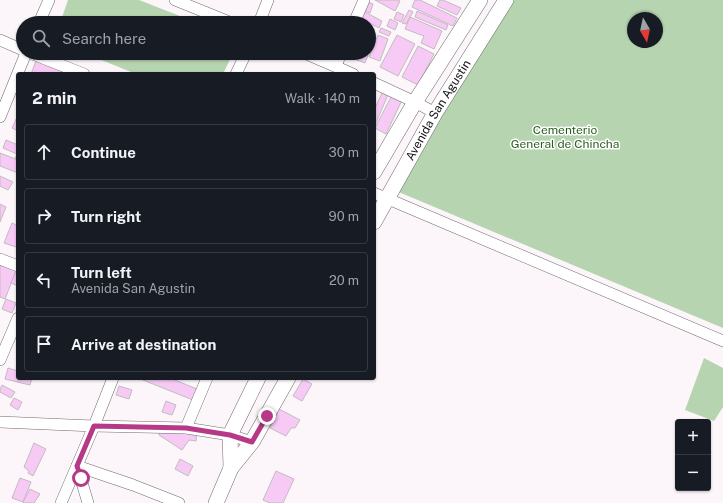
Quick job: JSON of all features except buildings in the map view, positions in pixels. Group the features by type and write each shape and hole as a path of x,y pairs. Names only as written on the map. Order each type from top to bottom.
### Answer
{"street":[{"path":"42,16 49,0"},
{"path":"175,0 215,16"},
{"path":"262,16 268,0"},
{"path":"357,16 364,0"},
{"name":"Avenida San Agustin","path":"376,169 415,102 480,0"},
{"name":"Avenida San Agustin","path":"376,213 380,196 435,114 506,0"},
{"path":"0,40 16,47"},
{"path":"18,72 23,60"},
{"path":"48,60 79,72"},
{"path":"237,72 243,60"},
{"path":"321,60 349,72"},
{"path":"336,66 338,60"},
{"path":"0,117 16,78"},
{"path":"376,84 415,102 435,114"},
{"path":"380,196 723,341"},
{"path":"0,259 16,265"},
{"path":"0,360 16,323"},
{"path":"61,503 112,380"},
{"path":"186,428 205,380"},
{"path":"232,468 230,435 257,380"},
{"path":"216,503 232,468 252,442 287,380"},
{"path":"0,422 186,428 230,435 252,442"},
{"path":"77,466 88,503"},
{"path":"77,466 133,484 178,503"}],"green space":[{"path":"68,0 139,0 180,16 62,16"},
{"name":"Cementerio General de Chincha","path":"514,0 723,0 723,328 394,190"},
{"path":"101,60 230,60 224,72 131,72"},
{"path":"704,358 723,368 723,407 714,421 685,410"}],"route":[{"path":"81,478 77,466 94,426 186,428 230,435 252,442 267,416"}]}
